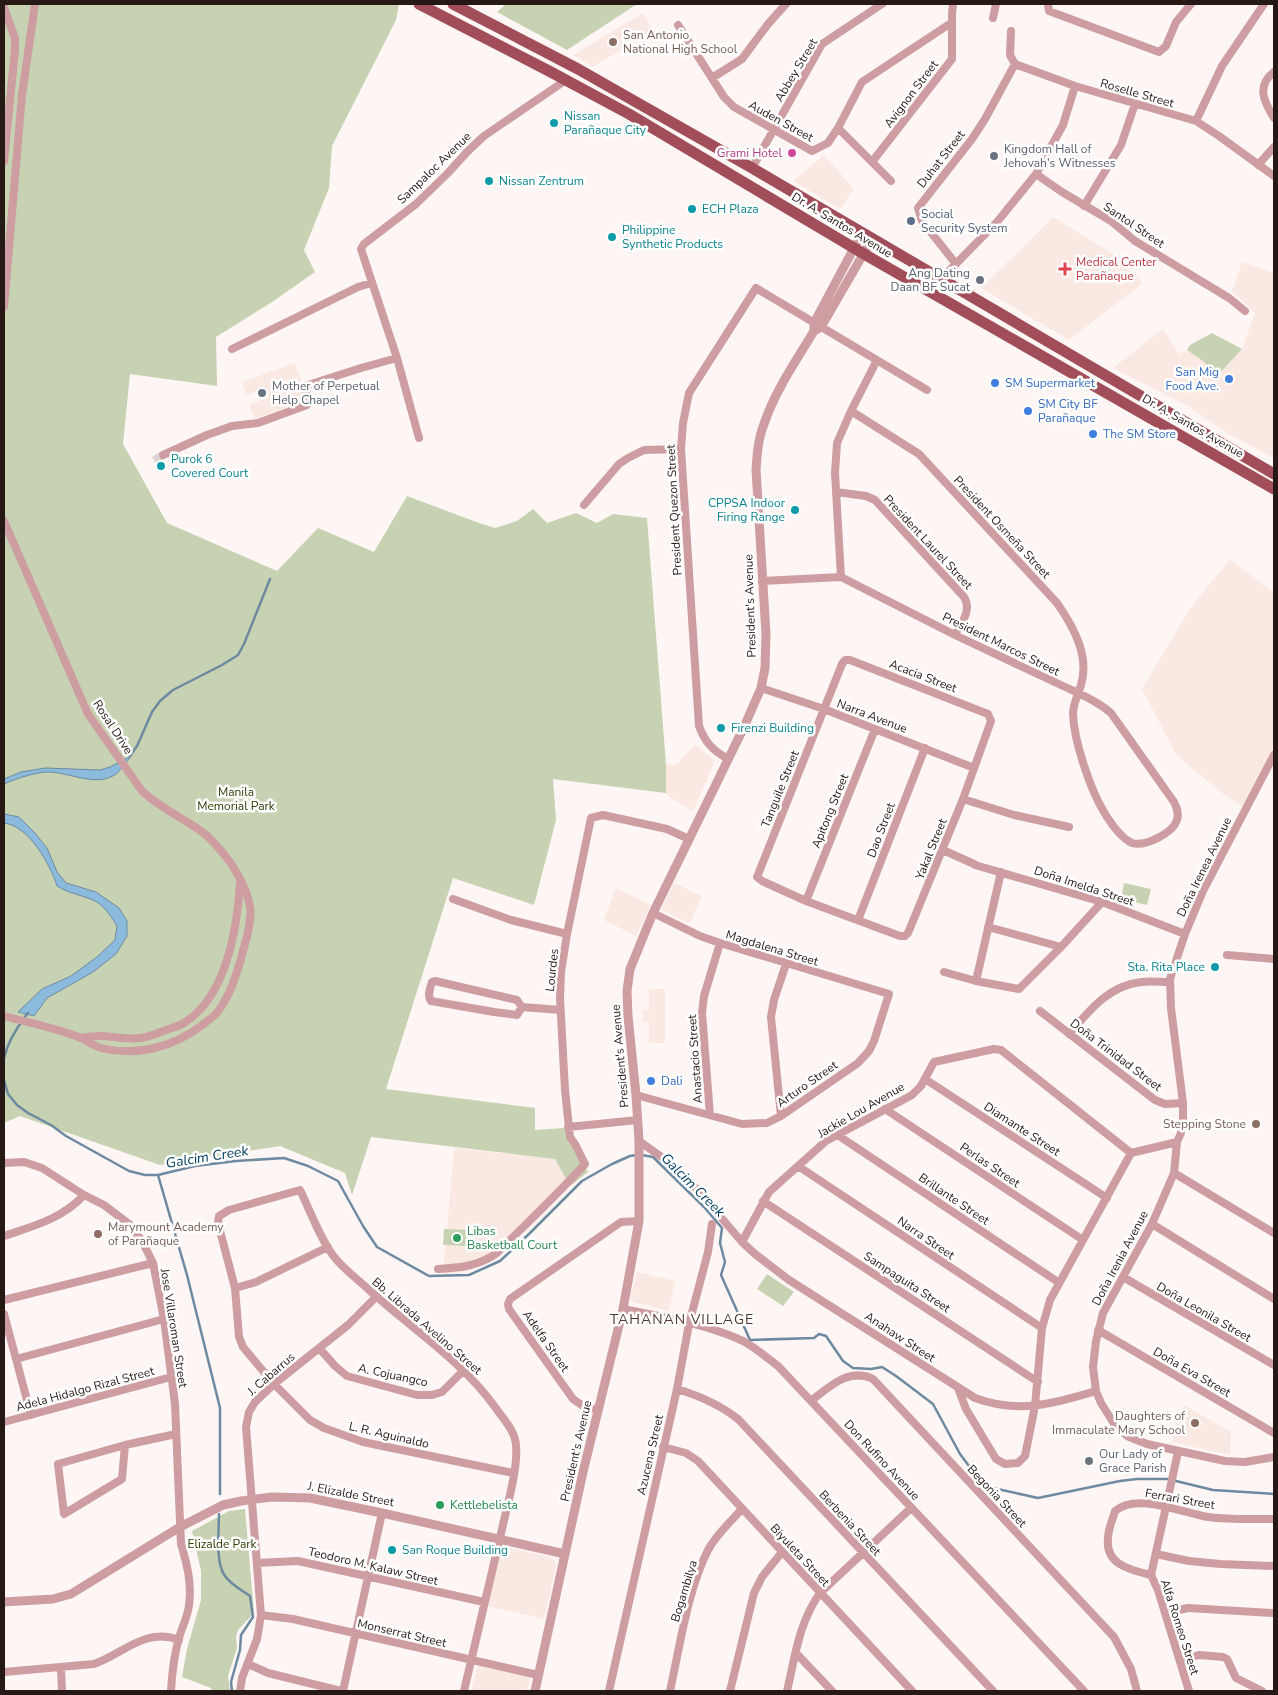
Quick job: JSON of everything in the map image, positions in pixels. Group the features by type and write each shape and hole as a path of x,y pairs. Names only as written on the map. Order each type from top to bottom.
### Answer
{"main road":[{"name":"Dr. A. Santos Avenue","path":"419,4 629,114 853,248 1274,489"},
{"name":"Dr. A. Santos Avenue","path":"453,4 586,74 752,168 1274,474"}],"street":[{"path":"4,4 15,38 4,162"},
{"path":"4,307 22,95 35,4"},
{"path":"712,78 742,59 768,24 786,4"},
{"name":"Abbey Street","path":"752,168 822,44 882,4"},
{"name":"Avignon Street","path":"872,162 952,58 951,23 954,4"},
{"path":"993,18 996,4"},
{"path":"1048,4 1049,12 1159,52 1166,46 1176,22 1191,4"},
{"path":"1196,121 1222,66 1264,4"},
{"name":"Auden Street","path":"678,25 724,97 734,107 812,151 828,143 862,82 951,23"},
{"path":"1011,32 1010,55 1015,64"},
{"name":"Roselle Street","path":"1015,64 1076,86 1196,121 1274,176"},
{"name":"Duhat Street","path":"956,264 922,221 918,208 972,139 1015,64"},
{"path":"1274,72 1264,86 1263,97 1274,118"},
{"name":"Sampaloc Avenue","path":"419,438 397,358 361,254 361,249 364,244 416,204 484,136 566,80"},
{"path":"940,279 997,222 1036,174 1063,125 1076,86"},
{"path":"1084,206 1121,146 1135,104"},
{"path":"9,114 20,115"},
{"path":"838,128 891,181"},
{"path":"1258,165 1274,147"},
{"name":"Santol Street","path":"1036,174 1084,206 1112,221 1135,241 1229,298 1244,311"},
{"name":"President's Avenue","path":"817,327 853,248 862,233"},
{"name":"President's Avenue","path":"535,1691 583,1472 623,1309 640,1221 638,1120 628,1016 630,969 653,913 761,688 766,650 756,470 758,446 763,424 771,406 817,327 872,239"},
{"path":"232,349 358,287 371,283"},
{"name":"President Quezon Street","path":"728,759 714,751 704,739 700,726 681,449 682,422 689,393 756,288 817,327 927,390"},
{"path":"163,455 232,426 258,422 307,405 310,401 305,386 397,358"},
{"path":"841,577 836,492 835,458 837,443 850,411 877,360"},
{"name":"President Osmeña Street","path":"850,411 919,454 1057,603 1075,631 1082,660 1081,684 1073,712 1086,770 1097,799 1105,813 1117,830 1130,842 1137,844"},
{"path":"584,505 619,464 628,458 644,450 681,449"},
{"name":"President Laurel Street","path":"836,492 866,496 875,500 964,597 968,603 967,612 955,635"},
{"name":"Rosal Drive","path":"4,521 88,714 142,791 151,799 197,828 216,844 241,881 250,906 246,940 235,981 215,1015 189,1035 165,1046 129,1052 100,1048 80,1038"},
{"name":"President Marcos Street","path":"762,581 841,577 955,635 1102,705 1112,713 1177,808 1177,822 1173,827 1150,842 1137,844"},
{"name":"Acacia Street","path":"824,709 842,664 846,660 988,714 991,721 974,768"},
{"name":"Narra Avenue","path":"761,688 824,709 974,768"},
{"name":"Tanguile Street","path":"806,901 762,881 758,877 824,709"},
{"name":"Apitong Street","path":"806,901 875,729"},
{"name":"Dao Street","path":"858,920 925,748"},
{"name":"Doña Irenea Avenue","path":"1177,1142 1182,1126 1183,1103 1169,982 1185,934 1203,891 1274,755"},
{"name":"Yakal Street","path":"858,920 900,936 905,936 908,933 974,768"},
{"path":"963,799 1000,812 1068,827"},
{"name":"Lourdes","path":"438,1269 468,1266 490,1258 497,1253 585,1164 570,1137 568,1127 560,1010 561,972 567,934 591,818 603,815 667,829 689,839"},
{"name":"Doña Imelda Street","path":"942,850 974,864 1102,902 1185,934"},
{"path":"976,981 1001,872"},
{"path":"7,1017 80,1038 100,1036 124,1039 141,1038 184,1023 203,1006 221,977 232,940 241,881"},
{"path":"453,899 511,920 567,934"},
{"path":"806,901 858,920"},
{"path":"944,972 976,981 1019,989 1102,902"},
{"name":"Magdalena Street","path":"653,913 720,944 888,994"},
{"path":"988,927 1061,947"},
{"name":"Anastacio Street","path":"710,1115 702,1013 704,996 720,944"},
{"path":"1228,956 1274,959"},
{"path":"782,1116 771,1017 774,1000 786,964"},
{"path":"522,1007 517,1015 494,1012 431,1001 429,991 432,982 435,981 517,1000 522,1007 560,1010"},
{"path":"1069,1034 1093,1006 1106,995 1123,987 1142,982 1169,982"},
{"name":"Arturo Street","path":"636,1094 742,1124 767,1123 782,1116 858,1063 869,1051 874,1041 888,994"},
{"name":"Doña Trinidad Street","path":"1040,1011 1155,1100 1165,1104 1183,1103"},
{"name":"Jackie Lou Avenue","path":"742,1242 769,1192 836,1134 912,1094 926,1079 934,1062 994,1049 1001,1050 1131,1153"},
{"name":"Diamante Street","path":"926,1079 1107,1198"},
{"name":"Perlas Street","path":"885,1109 1083,1240"},
{"path":"568,1127 638,1120"},
{"name":"Brillante Street","path":"836,1134 1058,1282"},
{"path":"958,1388 966,1409 996,1459 1005,1464 1018,1463 1025,1456 1035,1406 1042,1328 1050,1300 1058,1282 1131,1153 1177,1142"},
{"name":"Doña Irenia Avenue","path":"1177,1142 1174,1173 1152,1224 1102,1313 1093,1367 1096,1391 1109,1418 1116,1427 1129,1437 1147,1444 1225,1461 1245,1462 1274,1457"},
{"path":"639,1145 670,1163 689,1180 742,1242"},
{"name":"Jose Villaroman Street","path":"4,1163 24,1162 42,1168 84,1195 104,1205 129,1224 142,1241 153,1262 164,1319 175,1404 181,1544 191,1588 189,1606 179,1640 171,1691"},
{"name":"Narra Street","path":"798,1166 1042,1328"},
{"path":"1174,1173 1274,1233"},
{"name":"Bb. Librada Avelino Street","path":"300,1190 335,1258 376,1297 464,1370 485,1393 514,1436 516,1448 513,1473 464,1691"},
{"name":"L. R. Aguinaldo","path":"300,1190 229,1210 219,1216 218,1223 235,1288 239,1337 244,1347 274,1384 310,1420 324,1428 344,1437 363,1442 513,1473"},
{"path":"4,1236 52,1219 73,1206 84,1195"},
{"name":"Sampaguita Street","path":"763,1201 1038,1382"},
{"name":"Adelfa Street","path":"598,1410 582,1406 573,1399 508,1304 510,1299 621,1222 640,1221"},
{"name":"Azucena Street","path":"609,1691 677,1389 689,1324 708,1252 712,1224"},
{"path":"1152,1224 1274,1299"},
{"name":"Anahaw Street","path":"742,1242 789,1280 974,1398 990,1403 1035,1406 1096,1391"},
{"path":"235,1288 256,1282 328,1247"},
{"path":"4,1300 153,1262"},
{"name":"Doña Leonila Street","path":"1123,1277 1274,1365"},
{"name":"J. Cabarrus","path":"240,1691 242,1678 257,1639 260,1615 246,1427 249,1412 255,1402 274,1384 348,1325 376,1297"},
{"name":"Don Rufino Avenue","path":"623,1309 721,1333 758,1350 778,1366 1084,1691"},
{"path":"4,1314 31,1415"},
{"path":"16,1359 164,1319"},
{"name":"Doña Eva Street","path":"1098,1330 1274,1433"},
{"name":"A. Cojuangco","path":"319,1348 346,1376 417,1395 432,1395 442,1392 464,1370"},
{"name":"Begonia Street","path":"811,1401 833,1384 846,1377 859,1375 873,1379 1114,1637 1131,1669 1137,1691"},
{"name":"Adela Hidalgo Rizal Street","path":"4,1422 171,1377"},
{"name":"Berbenia Street","path":"677,1389 714,1403 738,1419 993,1691"},
{"path":"126,1445 122,1480 64,1514 58,1464 126,1445 176,1434"},
{"name":"Biyuleta Street","path":"663,1447 686,1453 698,1461 912,1691"},
{"name":"Alfa Romeo Street","path":"1178,1452 1151,1575 1166,1613 1189,1691"},
{"name":"J. Elizalde Street","path":"4,1602 53,1599 72,1594 180,1527 223,1505 272,1497 310,1498 382,1512 565,1554"},
{"name":"Ferrari Street","path":"1151,1575 1119,1565 1109,1548 1108,1537 1115,1511 1126,1504 1141,1503 1210,1517 1274,1519"},
{"path":"787,1691 803,1623 811,1605 820,1593 911,1508"},
{"name":"Bogambilya","path":"670,1691 690,1601 700,1571 714,1542 742,1509"},
{"path":"248,1664 268,1672 342,1691 382,1512"},
{"path":"730,1691 754,1593 762,1577 782,1552"},
{"path":"1156,1554 1189,1561 1274,1566"},
{"name":"Teodoro M. Kalaw Street","path":"257,1563 298,1561 484,1602"},
{"path":"1166,1613 1188,1608 1274,1613"},
{"name":"Monserrat Street","path":"260,1615 284,1617 538,1675"},
{"path":"4,1672 94,1664 105,1660 134,1642 156,1636 170,1636 179,1640"},
{"path":"796,1653 832,1691"},
{"path":"1180,1660 1199,1655 1223,1657 1228,1659 1236,1678 1262,1691"},
{"path":"61,1668 62,1691"}],"shaded area":[{"name":"San Antonio National High School","path":"643,13 653,30 593,67 573,55"},
{"path":"824,155 854,189 840,209 793,181"},
{"name":"Medical Center Parañaque","path":"1053,217 1113,254 1143,283 1069,340 981,288"},
{"path":"1242,262 1274,273 1274,458 1228,434 1188,406 1113,368 1163,329 1179,354 1187,350 1203,361 1217,376 1242,349 1255,313 1232,291"},
{"path":"295,363 308,400 255,419 249,405 269,397 266,389 246,395 242,382"},
{"path":"1230,559 1274,593 1274,749 1243,807 1226,796 1177,756 1142,689 1192,606"},
{"path":"695,745 715,761 693,811 669,797 666,793 666,765 677,764"},
{"path":"674,883 702,896 690,923 661,910"},
{"path":"616,888 651,905 636,936 604,920"},
{"path":"649,989 665,989 665,1043 649,1043 649,1022 642,1022 642,1010 649,1010"},
{"path":"454,1148 555,1159 570,1186 513,1241 469,1271 443,1274"},
{"path":"637,1272 675,1281 669,1311 633,1302 630,1299"},
{"name":"Daughters of Immaculate Mary School","path":"1184,1405 1231,1432 1230,1455 1172,1442 1178,1414"},
{"path":"506,1547 550,1557 555,1561 556,1566 544,1619 487,1606 500,1551"},
{"path":"480,1665 531,1675 527,1691 471,1691 477,1668"}],"green space":[{"name":"Manila Memorial Park","path":"4,4 399,4 396,20 332,146 329,188 304,250 315,272 216,337 217,386 130,374 123,444 167,523 277,571 318,528 374,552 407,496 495,528 517,521 533,509 547,523 576,513 597,523 613,514 647,518 666,765 666,793 553,779 556,820 534,905 453,878 386,1089 535,1108 535,1130 564,1128 588,1172 570,1186 555,1159 371,1137 352,1195 345,1173 280,1146 160,1165 20,1116 4,1123"},
{"path":"506,4 637,4 567,50 497,12"},
{"path":"1212,333 1242,349 1217,376 1203,361 1187,350 1190,345"},
{"path":"1124,883 1151,889 1147,905 1121,899"},
{"name":"Libas Basketball Court","path":"444,1229 471,1230 470,1246 443,1245"},
{"path":"767,1274 794,1292 783,1306 757,1289"},
{"name":"Elizalde Park","path":"245,1509 254,1613 238,1630 236,1637 237,1648 228,1676 230,1691 212,1691 211,1688 182,1677 187,1649 201,1600 201,1571 192,1531 229,1511"}],"water":[{"path":"131,756 116,774 100,780 48,772 26,776 4,784 4,779 21,772 45,768 100,770"},
{"path":"4,814 19,817 34,832 47,848 57,872 66,883 96,892 119,908 127,921 127,936 116,954 93,972 47,998 34,1016 18,1012 42,989 71,976 97,957 115,940 117,926 106,910 97,902 57,886 44,857 37,847 22,831 4,823"}],"waterway":[{"path":"130,756 137,746 152,712 160,701 173,690 238,655 270,579"},
{"name":"Galcim Creek","path":"4,1058 13,1034 28,1013"},
{"name":"Galcim Creek","path":"4,1080 8,1094 17,1105 66,1136 129,1171 145,1175 158,1175 195,1166 284,1158 308,1166 338,1181 377,1247 429,1276 469,1275 500,1261 582,1181 612,1164 636,1155"},
{"name":"Galcim Creek","path":"642,1155 653,1157 704,1207 722,1228 720,1243 725,1262 721,1275 750,1340 814,1338 819,1334 826,1336 843,1361 853,1368 871,1369 882,1367 933,1404 960,1454 984,1486 1038,1498 1120,1481 1167,1479"},
{"name":"Galcim Creek","path":"158,1175 187,1275 220,1408 220,1494"},
{"name":"Galcim Creek","path":"1176,1481 1213,1490 1274,1494"},
{"name":"Galcim Creek","path":"219,1514 218,1546 222,1570 230,1582 250,1596 253,1617 241,1635 240,1650 231,1682 232,1691"}],"tunnel":[{"path":"154,460 163,455"}],"place":[{"name":"San Antonio National High School","path":"613,42"},
{"name":"Nissan Parañaque City","path":"554,123"},
{"name":"Grami Hotel","path":"792,153"},
{"name":"Kingdom Hall of Jehovah's Witnesses","path":"994,156"},
{"name":"Nissan Zentrum","path":"489,181"},
{"name":"ECH Plaza","path":"692,209"},
{"name":"Social Security System","path":"911,221"},
{"name":"Philippine Synthetic Products","path":"612,237"},
{"name":"Medical Center Parañaque","path":"1065,269"},
{"name":"Ang Dating Daan BF Sucat","path":"980,280"},
{"name":"San Mig Food Ave.","path":"1229,379"},
{"name":"SM Supermarket","path":"995,383"},
{"name":"Mother of Perpetual Help Chapel","path":"262,393"},
{"name":"SM City BF Parañaque","path":"1028,411"},
{"name":"The SM Store","path":"1093,434"},
{"name":"Purok 6 Covered Court","path":"161,466"},
{"name":"CPPSA Indoor Firing Range","path":"795,510"},
{"name":"Firenzi Building","path":"721,728"},
{"name":"Sta. Rita Place","path":"1215,967"},
{"name":"Dali","path":"651,1081"},
{"name":"Stepping Stone","path":"1256,1124"},
{"name":"Marymount Academy of Parañaque","path":"98,1234"},
{"name":"Libas Basketball Court","path":"457,1238"},
{"name":"Daughters of Immaculate Mary School","path":"1195,1423"},
{"name":"Our Lady of Grace Parish","path":"1089,1461"},
{"name":"Kettlebelista","path":"440,1505"},
{"name":"San Roque Building","path":"392,1550"}],"district":[{"name":"TAHANAN VILLAGE","path":"682,1319"}]}
